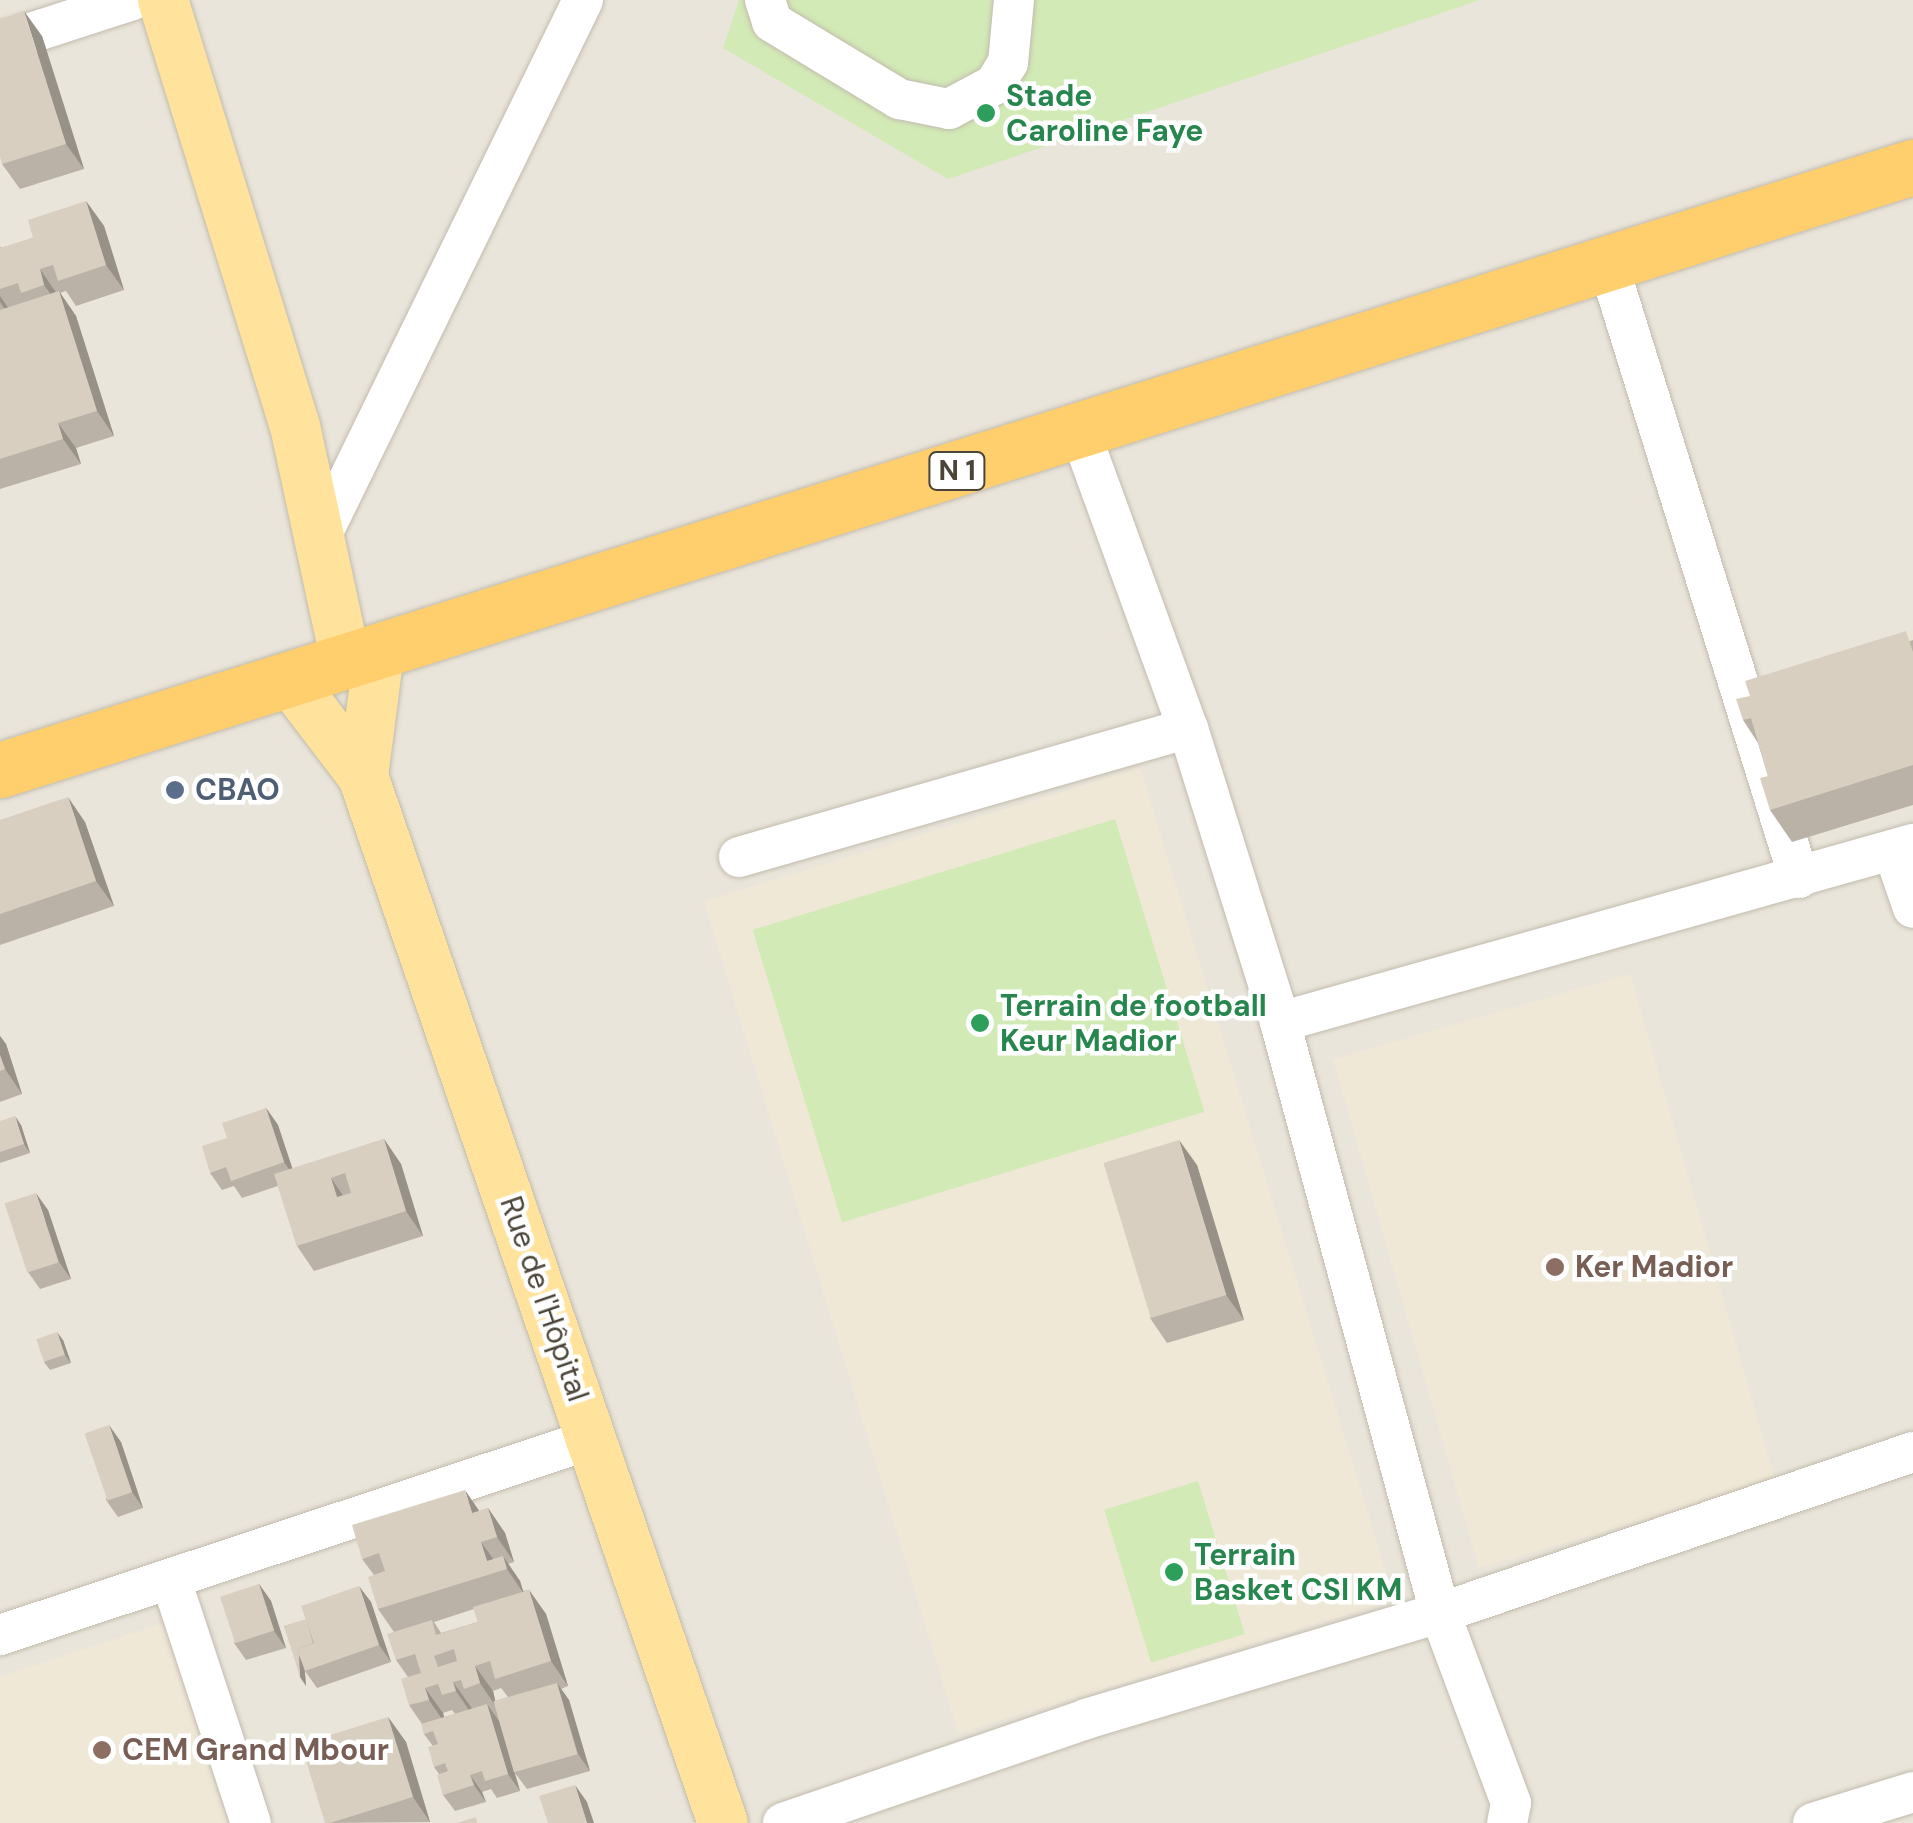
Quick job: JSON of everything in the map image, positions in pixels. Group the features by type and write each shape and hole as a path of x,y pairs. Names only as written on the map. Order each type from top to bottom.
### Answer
{"highway":[{"name":"N 1","path":"0,770 1913,167"}],"main road":[{"path":"163,0 363,656 363,776"},
{"path":"290,680 363,776"},
{"name":"Rue de l'Hôpital","path":"363,776 722,1823"}],"street":[{"path":"0,43 132,0"},
{"path":"323,532 583,0"},
{"path":"765,0 772,22 899,98 949,109 984,92 1008,63 1014,0"},
{"path":"1608,264 1798,878"},
{"path":"1080,432 1188,728 1280,1022 1440,1614 1519,1816"},
{"path":"739,856 1188,728"},
{"path":"1280,1022 1903,846 1913,908"},
{"path":"0,1635 592,1439"},
{"path":"782,1823 1086,1720 1440,1614 1913,1452"},
{"path":"171,1580 251,1823"},
{"path":"1813,1823 1913,1792"}],"shaded area":[{"path":"0,0 1913,0 1913,1823 0,1823"},
{"path":"1140,768 1394,1600 958,1733 704,901"},
{"name":"Ker Madior","path":"1630,974 1776,1483 1479,1568 1333,1059"},
{"name":"CEM Grand Mbour","path":"163,1623 229,1823 0,1823 0,1677"}],"green space":[{"name":"Stade Caroline Faye","path":"739,0 1480,0 948,179 723,48"},
{"name":"Terrain de football Keur Madior","path":"1115,819 1204,1112 842,1222 753,930"},
{"name":"Terrain Basket CSI KM","path":"1198,1481 1245,1634 1151,1663 1104,1510"}],"building":[{"path":"24,11 66,144 2,164 0,19"},
{"path":"86,201 106,265 58,281 53,265 40,269 44,285 21,293 18,283 0,289 0,248 33,238 28,220"},
{"path":"59,291 97,411 58,423 63,439 0,459 0,310"},
{"path":"1906,631 1913,652 1913,765 1770,810 1760,778 1768,776 1751,718 1743,720 1736,699 1750,696 1745,681"},
{"path":"68,797 96,881 0,914 0,820"},
{"path":"266,1108 284,1162 231,1181 226,1167 210,1173 202,1146 227,1138 222,1123"},
{"path":"15,1116 24,1144 0,1152 0,1121"},
{"path":"384,1139 406,1211 297,1246 274,1174","holes":["345,1173 351,1193 337,1197 331,1178"]},
{"path":"1179,1140 1226,1295 1151,1318 1103,1163"},
{"path":"36,1193 59,1262 27,1273 5,1203"},
{"path":"57,1332 65,1355 44,1362 36,1339"},
{"path":"109,1425 132,1492 108,1501 84,1433"},
{"path":"465,1490 472,1513 488,1508 497,1537 481,1542 487,1561 503,1556 507,1569 378,1609 368,1577 385,1571 379,1553 362,1559 352,1525"},
{"path":"259,1584 274,1631 235,1643 220,1597"},
{"path":"359,1586 379,1645 305,1671 297,1649 314,1643 301,1606"},
{"path":"529,1590 551,1661 495,1679 490,1661 475,1666 480,1683 464,1689 461,1680 453,1682 456,1691 442,1695 438,1684 425,1688 429,1700 409,1705 401,1679 421,1673 415,1654 396,1660 387,1634 432,1620 436,1635 478,1622 473,1607","holes":["454,1649 457,1661 438,1667 434,1656"]},
{"path":"306,1619 313,1643 297,1649 300,1677 284,1626"},
{"path":"557,1683 577,1754 514,1772 494,1701"},
{"path":"487,1704 508,1774 485,1781 482,1771 470,1775 474,1785 443,1795 437,1775 448,1771 445,1763 434,1767 428,1747 438,1744 433,1731 424,1734 421,1724"},
{"path":"388,1717 413,1797 325,1823 301,1744"},
{"path":"575,1785 587,1823 548,1823 539,1796"}],"place":[{"name":"Stade Caroline Faye","path":"986,113"},
{"name":"CBAO","path":"175,790"},
{"name":"Terrain de football Keur Madior","path":"980,1023"},
{"name":"Ker Madior","path":"1555,1267"},
{"name":"Terrain Basket CSI KM","path":"1174,1572"},
{"name":"CEM Grand Mbour","path":"102,1750"}]}
